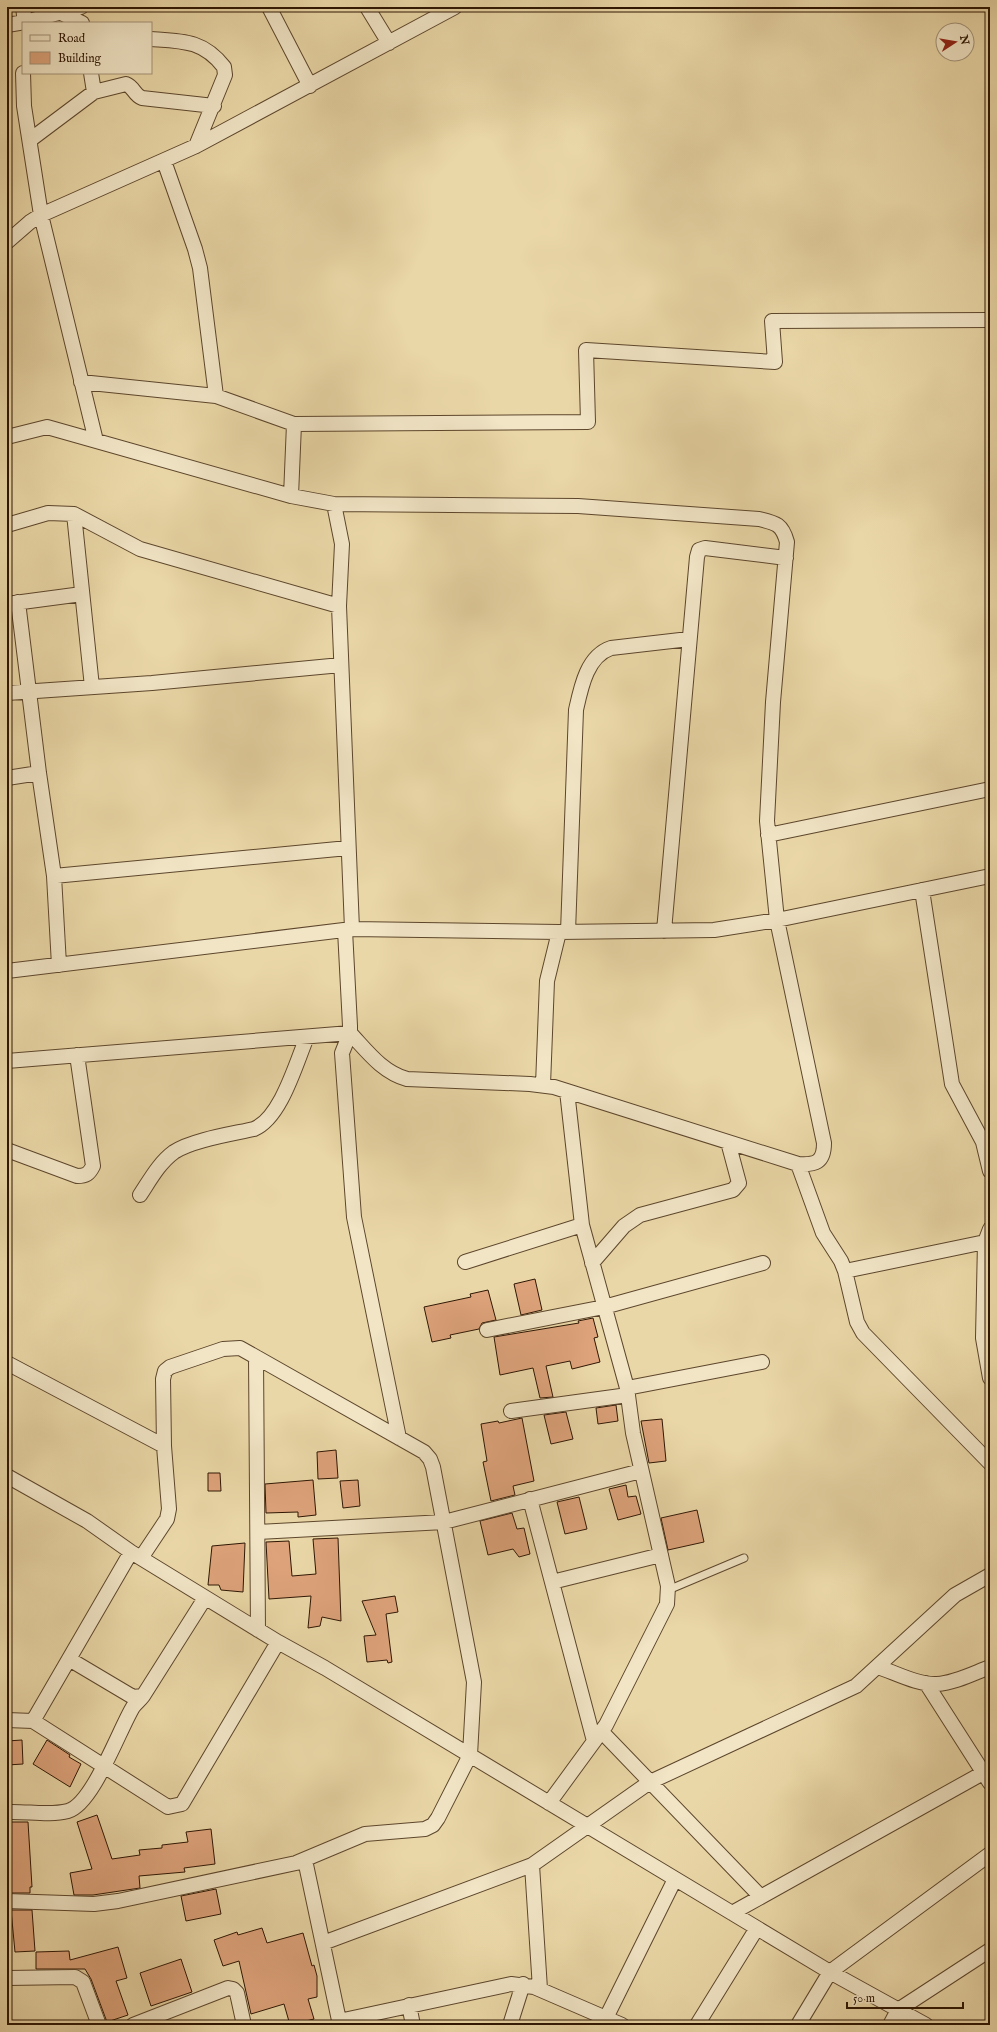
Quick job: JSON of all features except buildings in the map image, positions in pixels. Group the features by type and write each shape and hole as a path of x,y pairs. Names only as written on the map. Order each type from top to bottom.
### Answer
{"street":[{"path":"23,7 25,22"},
{"path":"29,22 81,7"},
{"path":"269,7 310,86"},
{"path":"367,7 389,43"},
{"path":"7,242 30,222 41,215 164,162 196,146 455,7"},
{"path":"61,13 80,22"},
{"path":"7,25 22,23"},
{"path":"152,38 194,43 204,48 224,67 225,75 214,106 196,146"},
{"path":"23,74 23,95 41,215 96,441"},
{"path":"91,74 94,92"},
{"path":"30,140 94,92 126,84 131,86 137,95 142,98 214,106"},
{"path":"164,162 195,249 200,268 216,396"},
{"path":"81,382 216,396 294,424 588,422 586,350 775,362 772,321 990,320"},
{"path":"291,496 294,424"},
{"path":"7,437 47,427 291,496 334,504 578,506 759,519 774,522 784,530 787,542 773,702 768,835 777,920 824,1143 824,1153 820,1159 811,1165 798,1164 543,1084 406,1079 393,1075 383,1068 350,1033"},
{"path":"334,504 342,544 339,606 348,848 350,1033 342,1053 353,1203 399,1438"},
{"path":"7,525 48,514 74,514 140,549 339,606"},
{"path":"74,514 92,687"},
{"path":"664,931 689,639 697,557 699,550 705,548 786,558"},
{"path":"59,965 54,876 39,773 30,690 12,603 82,594"},
{"path":"543,1084 547,981 564,932 576,710 581,688 592,663 603,651 611,648 689,639"},
{"path":"7,693 30,690 152,684 341,665"},
{"path":"7,778 39,773"},
{"path":"768,835 990,789"},
{"path":"54,876 348,848"},
{"path":"7,971 349,930 564,932 714,930 777,920 990,876"},
{"path":"922,890 952,1084 983,1142 990,1171"},
{"path":"7,1062 350,1033"},
{"path":"140,1195 154,1172 169,1157 186,1145 263,1126 277,1109 307,1037"},
{"path":"7,1150 77,1176 84,1176 89,1173 93,1166 77,1055"},
{"path":"549,1803 598,1737 667,1604 668,1590 633,1433 627,1391 582,1225 566,1091"},
{"path":"592,1263 631,1220 640,1215 733,1190 738,1187 738,1177 728,1142"},
{"path":"798,1164 823,1233 841,1260 857,1322 863,1333 990,1463"},
{"path":"465,1262 582,1225"},
{"path":"845,1271 988,1235 983,1338 990,1378"},
{"path":"487,1330 604,1307 763,1263"},
{"path":"7,1902 94,1904 118,1901 305,1860 364,1834 416,1831 433,1825 470,1755 474,1674 430,1459 424,1452 240,1348 223,1349 170,1367 165,1371 163,1379 164,1446 169,1509 167,1519 136,1555 69,1659 33,1721"},
{"path":"256,1357 258,1630"},
{"path":"7,1362 164,1446"},
{"path":"511,1411 627,1391 762,1362"},
{"path":"258,1532 444,1522 641,1471"},
{"path":"7,1476 87,1521 136,1555 205,1598 470,1755 830,1972 926,2025"},
{"path":"530,1500 552,1582 598,1737 650,1782 761,1897"},
{"path":"552,1582 661,1555"},
{"path":"323,1943 532,1865 650,1782 856,1686 955,1595 990,1575"},
{"path":"7,1812 57,1813 77,1807 84,1800 104,1767 134,1706 143,1696 205,1598"},
{"path":"7,1720 33,1721 168,1807 182,1804 278,1642"},
{"path":"69,1659 133,1697 143,1696"},
{"path":"878,1667 926,1683 948,1682 990,1667"},
{"path":"732,1913 987,1778 926,1683"},
{"path":"798,2025 830,1972 990,1854"},
{"path":"305,1860 340,2023 409,2005 498,1985 523,1984 540,1989 622,2025"},
{"path":"532,1865 540,1989"},
{"path":"606,2018 675,1879"},
{"path":"697,2025 757,1928"},
{"path":"890,2025 898,2010 990,1950"},
{"path":"7,1978 75,1977 80,1979 83,1982 99,2025"},
{"path":"510,2025 523,1984"},
{"path":"141,2024 228,1988 233,1988 237,1993 244,2025"},
{"path":"409,2005 413,2025"}],"lane":[{"path":"668,1590 744,1558"}]}
